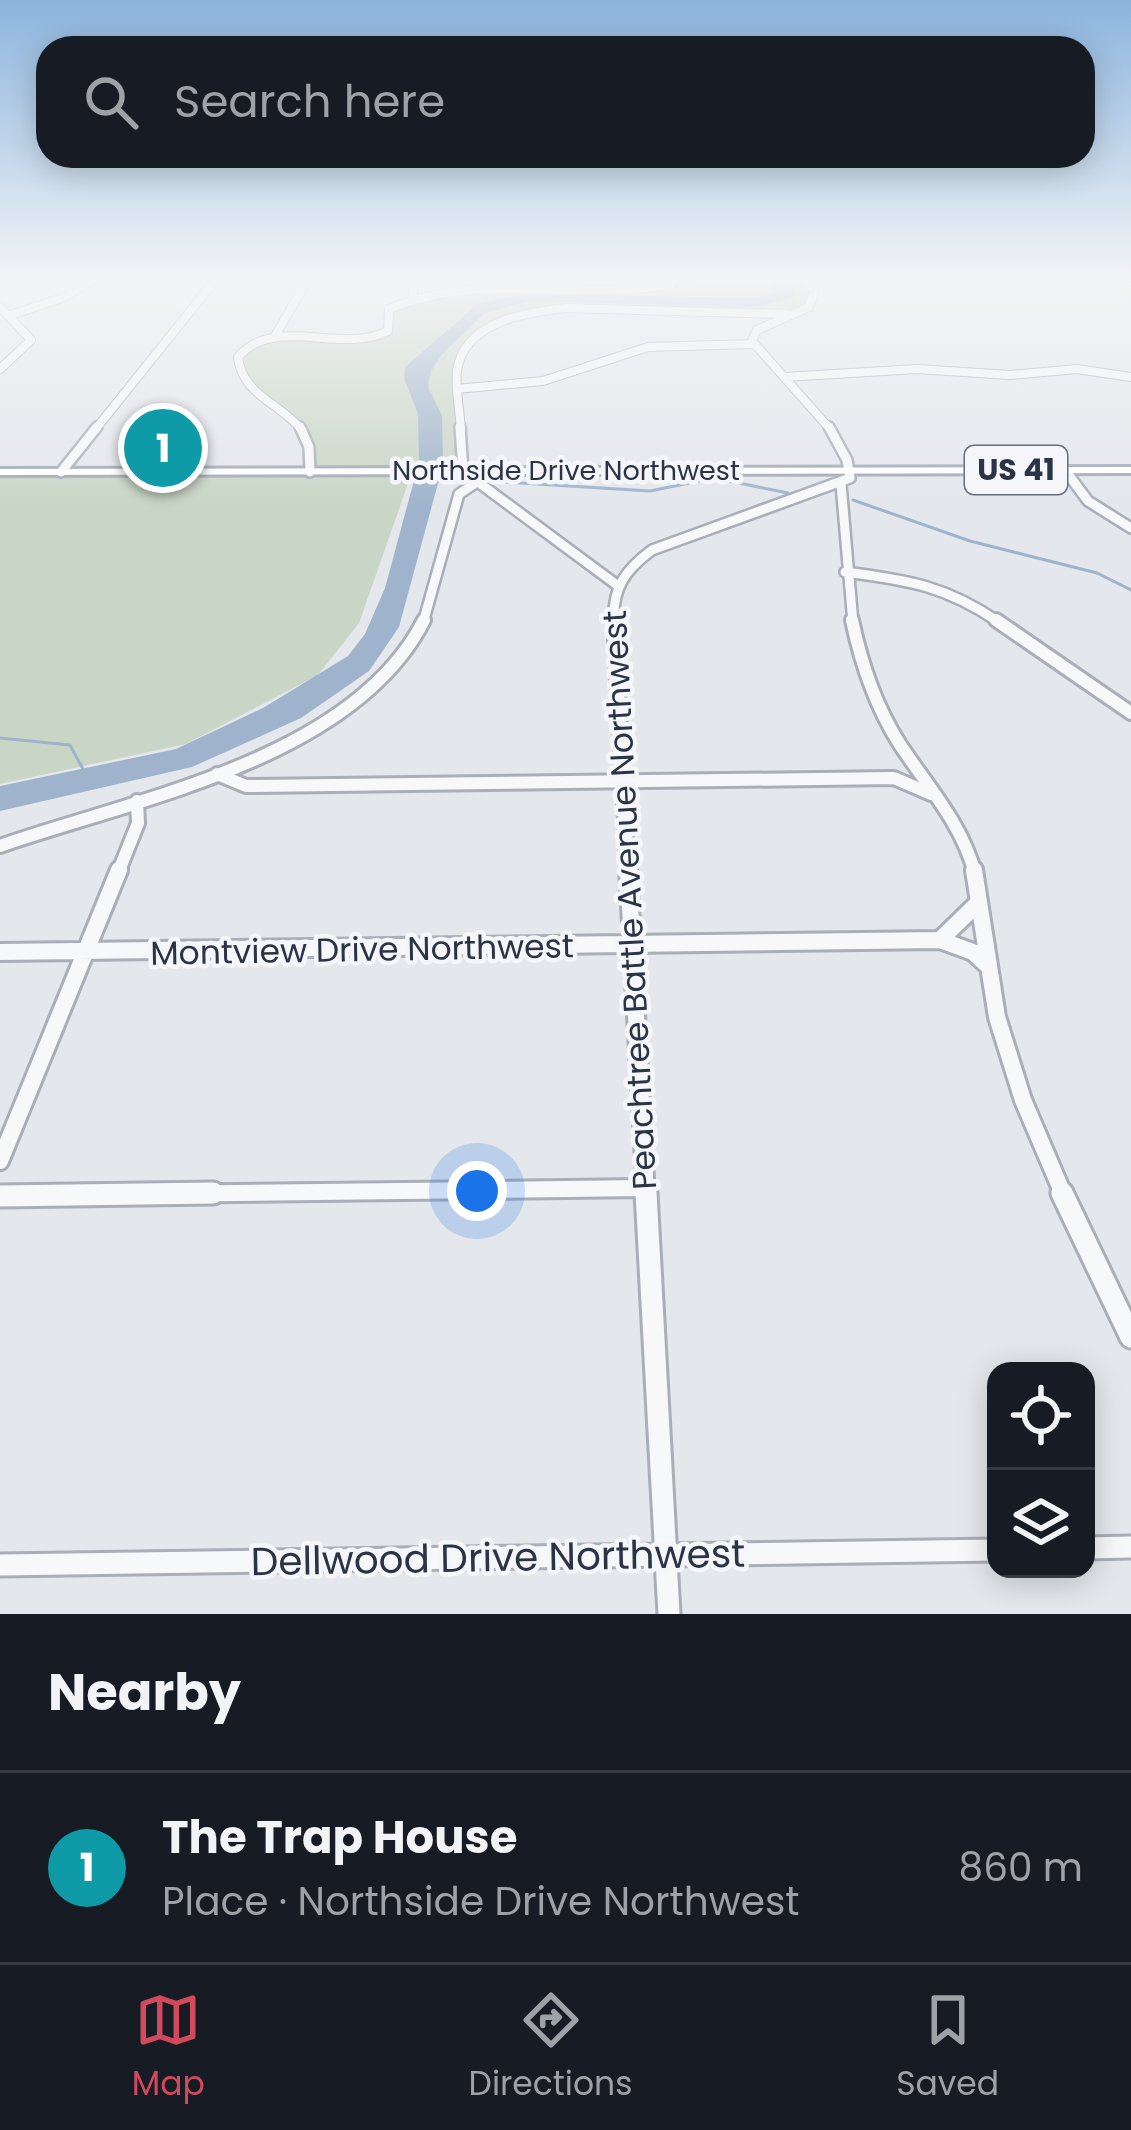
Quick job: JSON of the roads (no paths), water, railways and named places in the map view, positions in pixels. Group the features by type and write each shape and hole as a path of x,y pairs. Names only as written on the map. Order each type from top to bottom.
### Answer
{"main road":[{"name":"Northside Drive Northwest","path":"0,472 822,470 842,480"},
{"name":"US 41","path":"842,480 882,470 1131,470"}],"street":[{"path":"61,472 156,354"},
{"path":"241,354 237,368 248,385 305,430 312,448 310,472"},
{"path":"464,354 457,389 456,471 617,585"},
{"path":"457,389 543,381 625,354"},
{"path":"763,354 834,438 842,480 844,572 859,656 907,757 970,854 998,1021 1032,1127 1131,1337"},
{"path":"785,377 917,369 1010,376 1076,369 1131,377"},
{"path":"1065,470 1088,501 1131,528"},
{"name":"Peachtree Battle Avenue Northwest","path":"666,1612 613,600 617,585 639,559 668,542 842,480"},
{"path":"0,846 217,774 312,728 359,695 395,662 422,623 459,494 477,482"},
{"path":"844,572 915,580 961,596 1131,713"},
{"path":"894,778 902,773 907,757"},
{"path":"217,774 228,783 246,786 894,778 932,794"},
{"path":"0,1161 138,823 137,801"},
{"path":"940,940 978,903"},
{"name":"Montview Drive Northwest","path":"0,952 940,940 973,952 986,964"},
{"path":"0,1196 643,1188"},
{"path":"1095,1548 1131,1547"},
{"name":"Dellwood Drive Northwest","path":"0,1565 987,1550"}],"water":[{"path":"420,354 442,354 428,386 442,416 443,465 399,627 369,671 301,718 192,767 0,811 0,786 176,749 263,708 348,656 365,634 385,588 419,462 418,414 404,378 405,367"}],"waterway":[{"path":"489,481 650,491 714,478 788,493"},
{"path":"436,481 452,481"},
{"path":"853,500 970,541 1097,573 1131,590"},
{"path":"0,738 70,745 84,771"}],"place":[{"name":"The Trap House","path":"163,448"}]}
